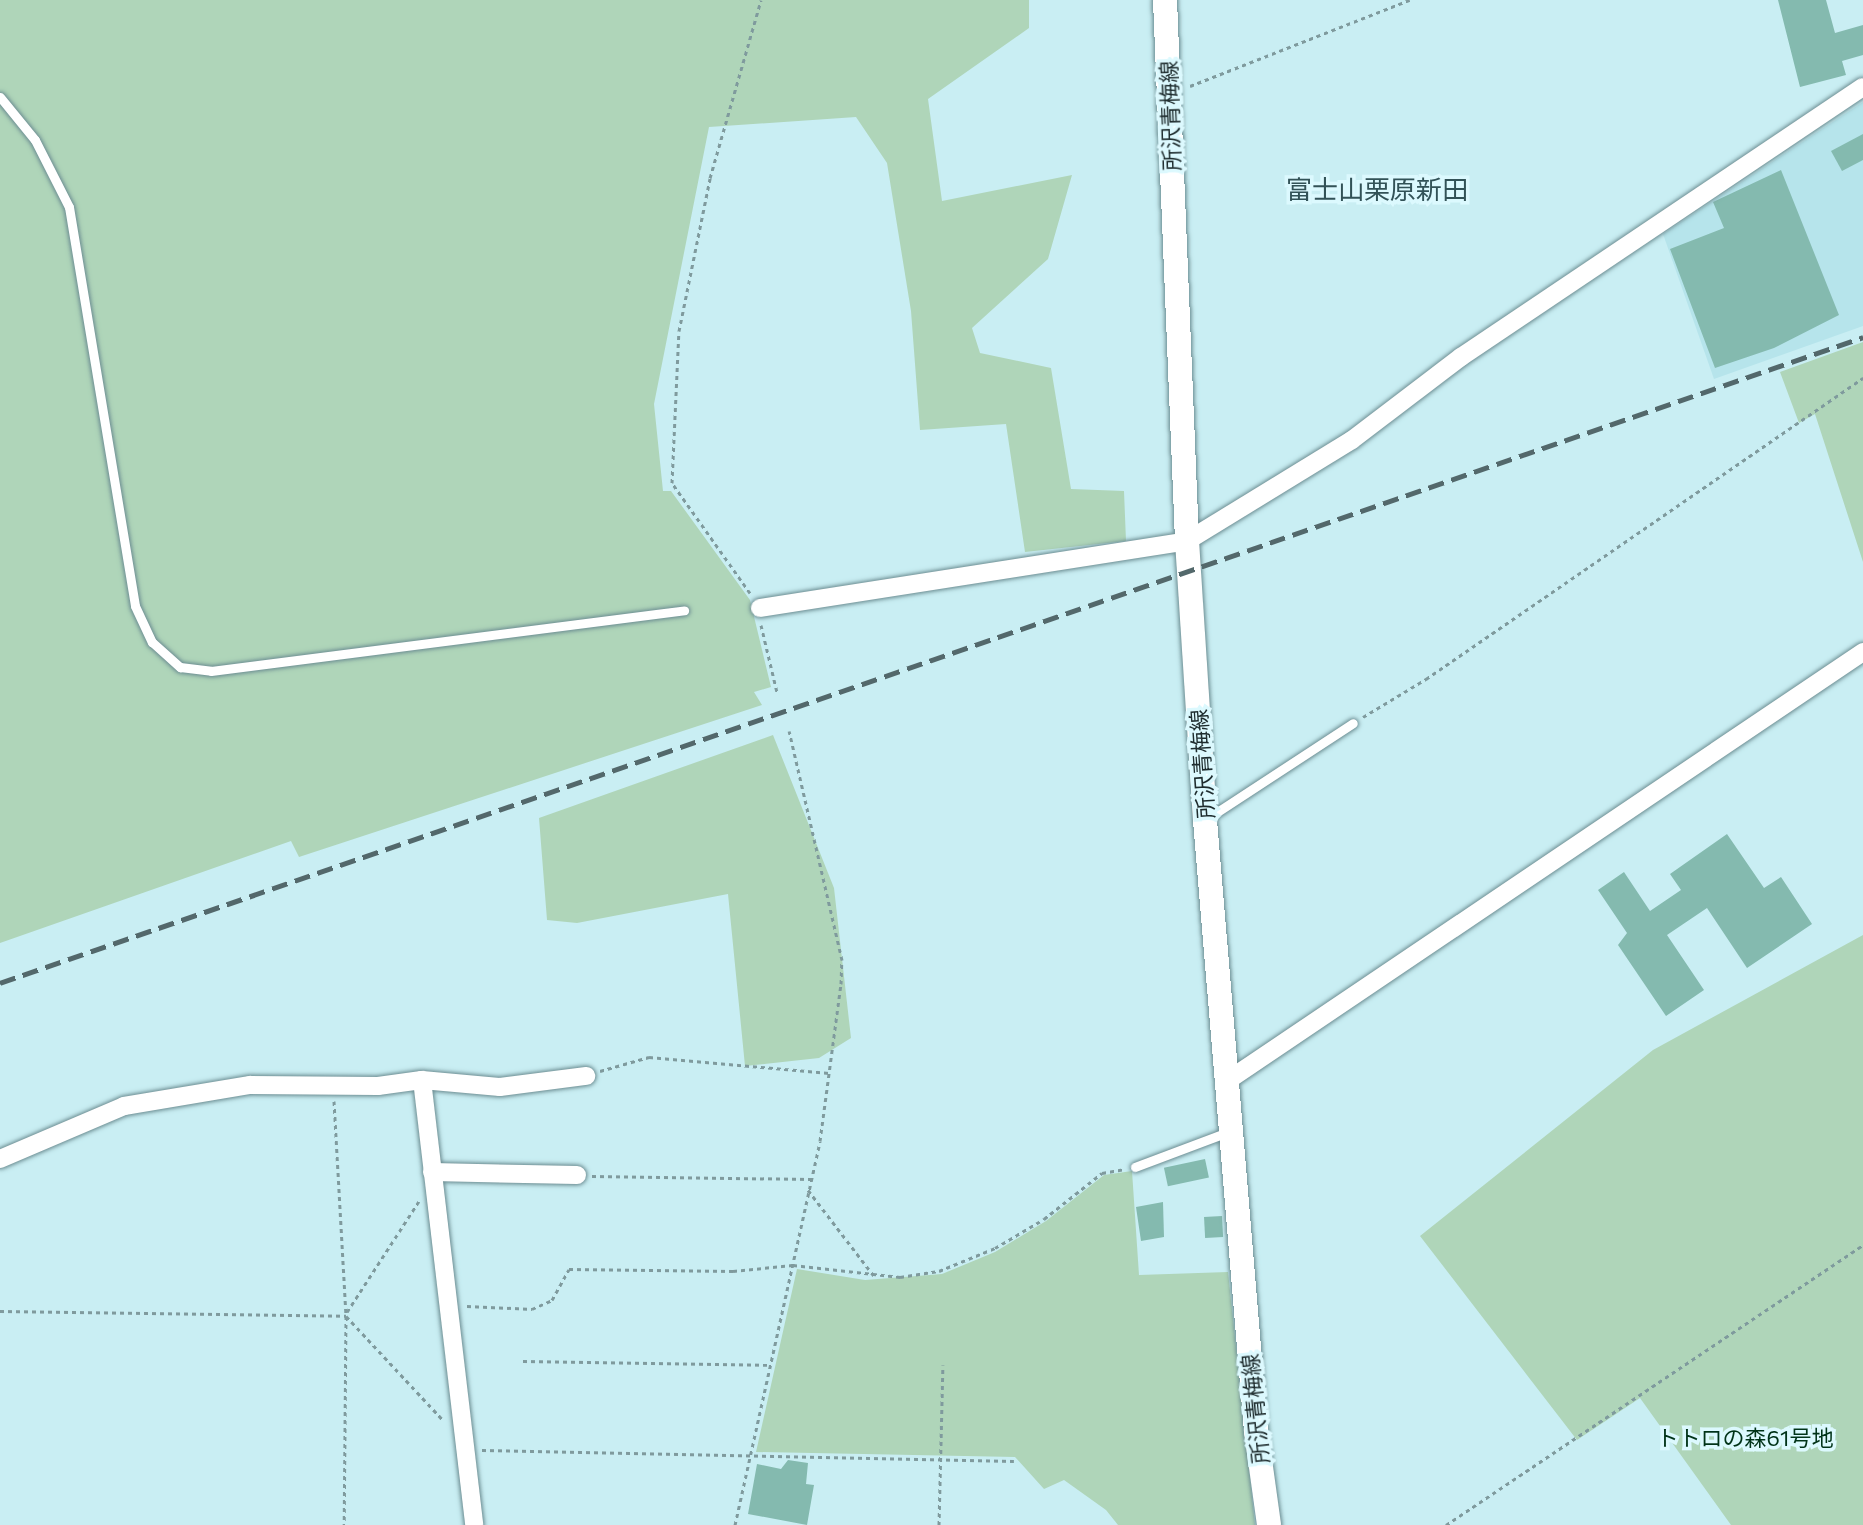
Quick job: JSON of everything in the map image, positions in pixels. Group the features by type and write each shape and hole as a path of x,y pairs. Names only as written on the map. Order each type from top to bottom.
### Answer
{"main road":[{"name":"所沢青梅線","path":"1165,0 1187,541 1205,820 1269,1525"}],"street":[{"path":"760,608 1187,541 1352,440 1461,357 1863,87"},
{"path":"1227,1081 1863,652"},
{"path":"0,1159 124,1106 250,1085 330,1083 378,1086 422,1080 500,1087 586,1076"},
{"path":"422,1080 474,1525"},
{"path":"433,1182 577,1175"}],"lane":[{"path":"0,97 35,140 69,207 135,606 152,642 180,667 211,671 684,610"},
{"path":"1205,820 1353,723"},
{"path":"1135,1167 1231,1131"}],"path":[{"path":"761,0 710,178 679,331 672,483 760,608 777,692"},
{"path":"1170,95 1410,0"},
{"path":"1353,723 1426,679 1863,378"},
{"path":"735,1525 811,1179 829,1073 842,960 789,731"},
{"path":"586,1076 649,1057 829,1073"},
{"path":"330,1083 338,1123 346,1316 344,1525"},
{"path":"448,1307 532,1309 552,1300 569,1269 733,1271 793,1265 874,1276 939,1271 995,1248 1044,1219 1102,1173 1135,1167"},
{"path":"577,1175 811,1179"},
{"path":"346,1316 433,1182"},
{"path":"808,1190 874,1276"},
{"path":"1446,1525 1863,1245"},
{"path":"0,1311 346,1316 464,1446 1014,1461"},
{"path":"523,1361 769,1365"},
{"path":"939,1525 943,1365"}],"shaded area":[{"path":"1863,102 1863,326 1714,379 1663,234"}],"green space":[{"path":"0,0 1029,0 1029,28 928,99 942,201 1072,175 1048,259 972,328 980,353 1051,368 1071,489 1124,491 1126,541 1025,552 1006,424 920,430 911,311 887,163 856,117 709,127 654,404 663,491 671,491 750,600 771,687 754,692 762,705 299,857 291,841 0,943"},
{"path":"1863,342 1863,562 1815,414 1799,423 1780,372"},
{"path":"773,735 834,888 851,1038 819,1058 745,1066 728,894 577,923 547,920 539,818"},
{"name":"トトロの森61号地","path":"1863,935 1863,1525 1731,1525 1640,1398 1577,1440 1420,1236 1653,1050"},
{"path":"1132,1171 1139,1275 1228,1272 1255,1525 1118,1525 1106,1510 1064,1480 1044,1489 1015,1457 756,1452 797,1269 865,1280 942,1274 995,1252 1046,1221 1104,1175"}],"building":[{"path":"1778,0 1826,0 1835,33 1863,25 1863,55 1842,61 1846,75 1800,87"},
{"path":"1863,134 1863,160 1842,171 1831,151"},
{"path":"1781,170 1839,315 1774,348 1715,368 1670,249 1724,228 1713,202"},
{"path":"1727,834 1764,888 1781,877 1812,924 1747,968 1707,908 1667,935 1704,990 1666,1016 1618,945 1627,933 1598,890 1624,872 1650,911 1681,890 1670,874"},
{"path":"1205,1159 1209,1178 1168,1186 1164,1168"},
{"path":"1163,1202 1164,1237 1141,1241 1136,1207"},
{"path":"1222,1216 1223,1237 1205,1238 1204,1217"},
{"path":"788,1460 808,1463 806,1484 814,1485 807,1525 748,1514 757,1464 781,1469"}],"railway":[{"path":"0,983 1863,337"}],"district":[{"name":"富士山栗原新田","path":"1377,189"}]}
